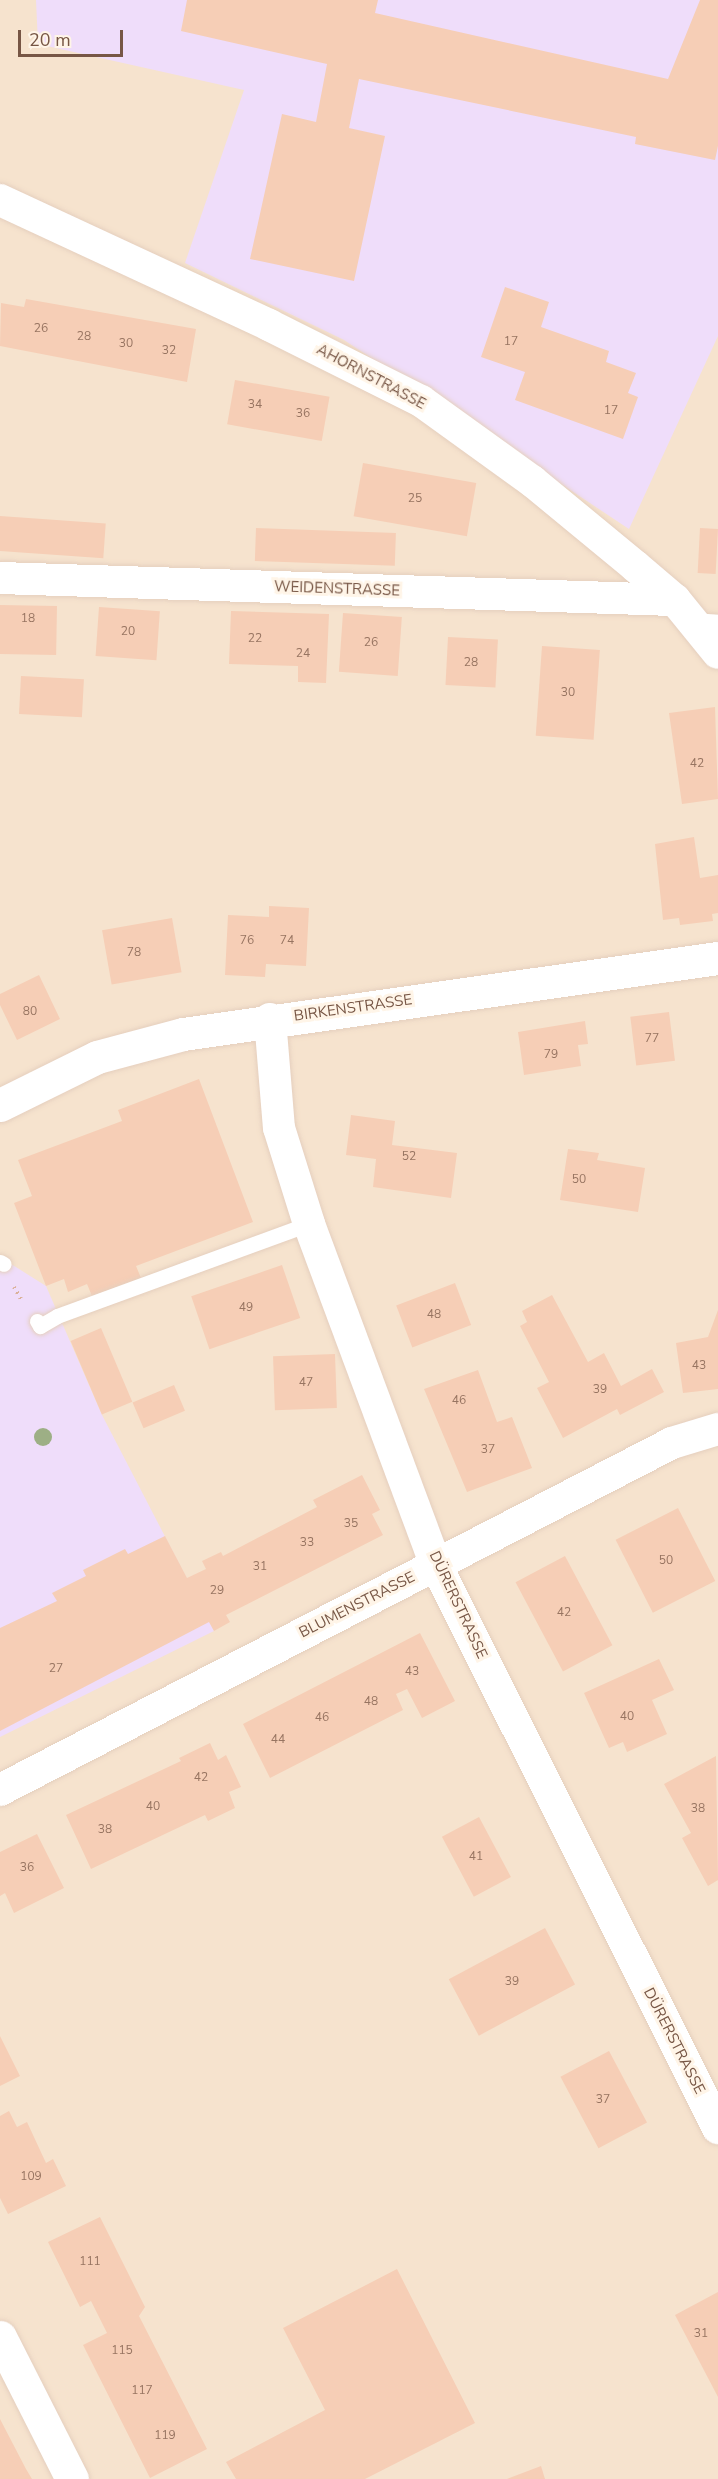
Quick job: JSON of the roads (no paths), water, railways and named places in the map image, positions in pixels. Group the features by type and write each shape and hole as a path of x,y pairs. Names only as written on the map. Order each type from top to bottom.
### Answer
{"street":[{"name":"AHORNSTRASSE","path":"0,201 270,325 421,401 532,481 695,614 718,653"},
{"name":"WEIDENSTRASSE","path":"0,578 695,614"},
{"name":"BIRKENSTRASSE","path":"0,1105 97,1057 183,1034 270,1019 718,958"},
{"name":"DÜRERSTRASSE","path":"270,1019 279,1128 309,1224 436,1565 718,2128"},
{"name":"BLUMENSTRASSE","path":"0,1790 672,1443 718,1429"},
{"path":"0,2337 72,2479"}],"lane":[{"path":"37,1321 40,1326 57,1316 309,1224"}]}
